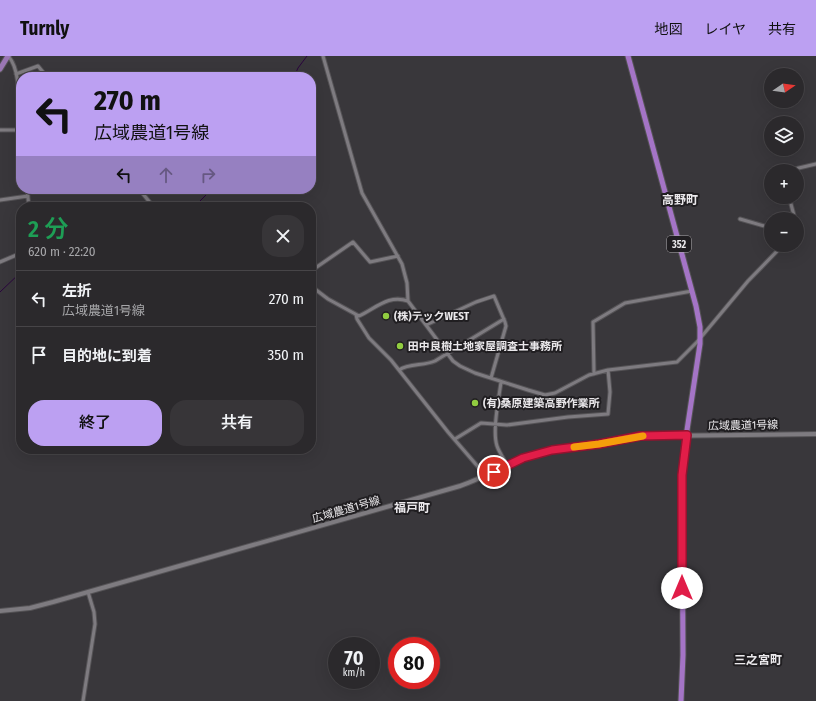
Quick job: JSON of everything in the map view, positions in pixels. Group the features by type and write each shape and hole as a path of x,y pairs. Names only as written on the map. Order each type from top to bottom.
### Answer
{"highway":[{"name":"352","path":"628,56 699,319 700,337 682,475 683,655 681,701"}],"main road":[{"path":"0,69 8,56"}],"street":[{"path":"8,56 16,74"},
{"path":"323,56 362,193 398,256 404,271 408,301"},
{"path":"22,72 38,66 43,72"},
{"path":"0,130 16,130"},
{"path":"804,167 816,164"},
{"path":"143,194 150,202"},
{"path":"0,200 28,196 29,202"},
{"path":"740,219 764,226"},
{"path":"316,268 353,242 370,262 398,256"},
{"path":"356,315 361,315 390,299 402,298 408,301 447,354 460,366 501,382 538,393 549,394 555,393 583,378 608,370 677,362 687,353 748,281 776,252"},
{"path":"0,262 16,255"},
{"path":"316,289 356,315 369,338 392,360 485,477"},
{"path":"594,374 593,322 625,303 692,291"},
{"path":"426,325 476,302 494,296 506,326 491,378"},
{"path":"399,370 402,367 428,364 504,319"},
{"path":"455,439 478,424 484,422 507,425 568,417 608,414 610,392 608,370"},
{"path":"501,382 495,436 497,447 507,465"},
{"name":"広域農道1号線","path":"0,611 30,608 460,486 485,477 523,458 552,450 599,444 640,436 816,434"},
{"path":"83,701 95,624 94,612 88,592"}],"waterway":[{"path":"296,72 307,56"},
{"path":"199,202 207,194"},
{"path":"0,292 16,277"}],"slow traffic":[{"path":"574,447 614,442 643,436"}],"place":[{"name":"(株)テックWEST","path":"386,316"},
{"name":"田中良樹土地家屋調査士事務所","path":"400,346"},
{"name":"(有)桑原建築高野作業所","path":"475,403"}],"district":[{"name":"高野町","path":"680,200"},
{"name":"福戸町","path":"412,508"},
{"name":"三之宮町","path":"758,660"}],"route":[{"path":"494,472 536,453 614,442 640,436 687,435 682,464 682,588"}]}
